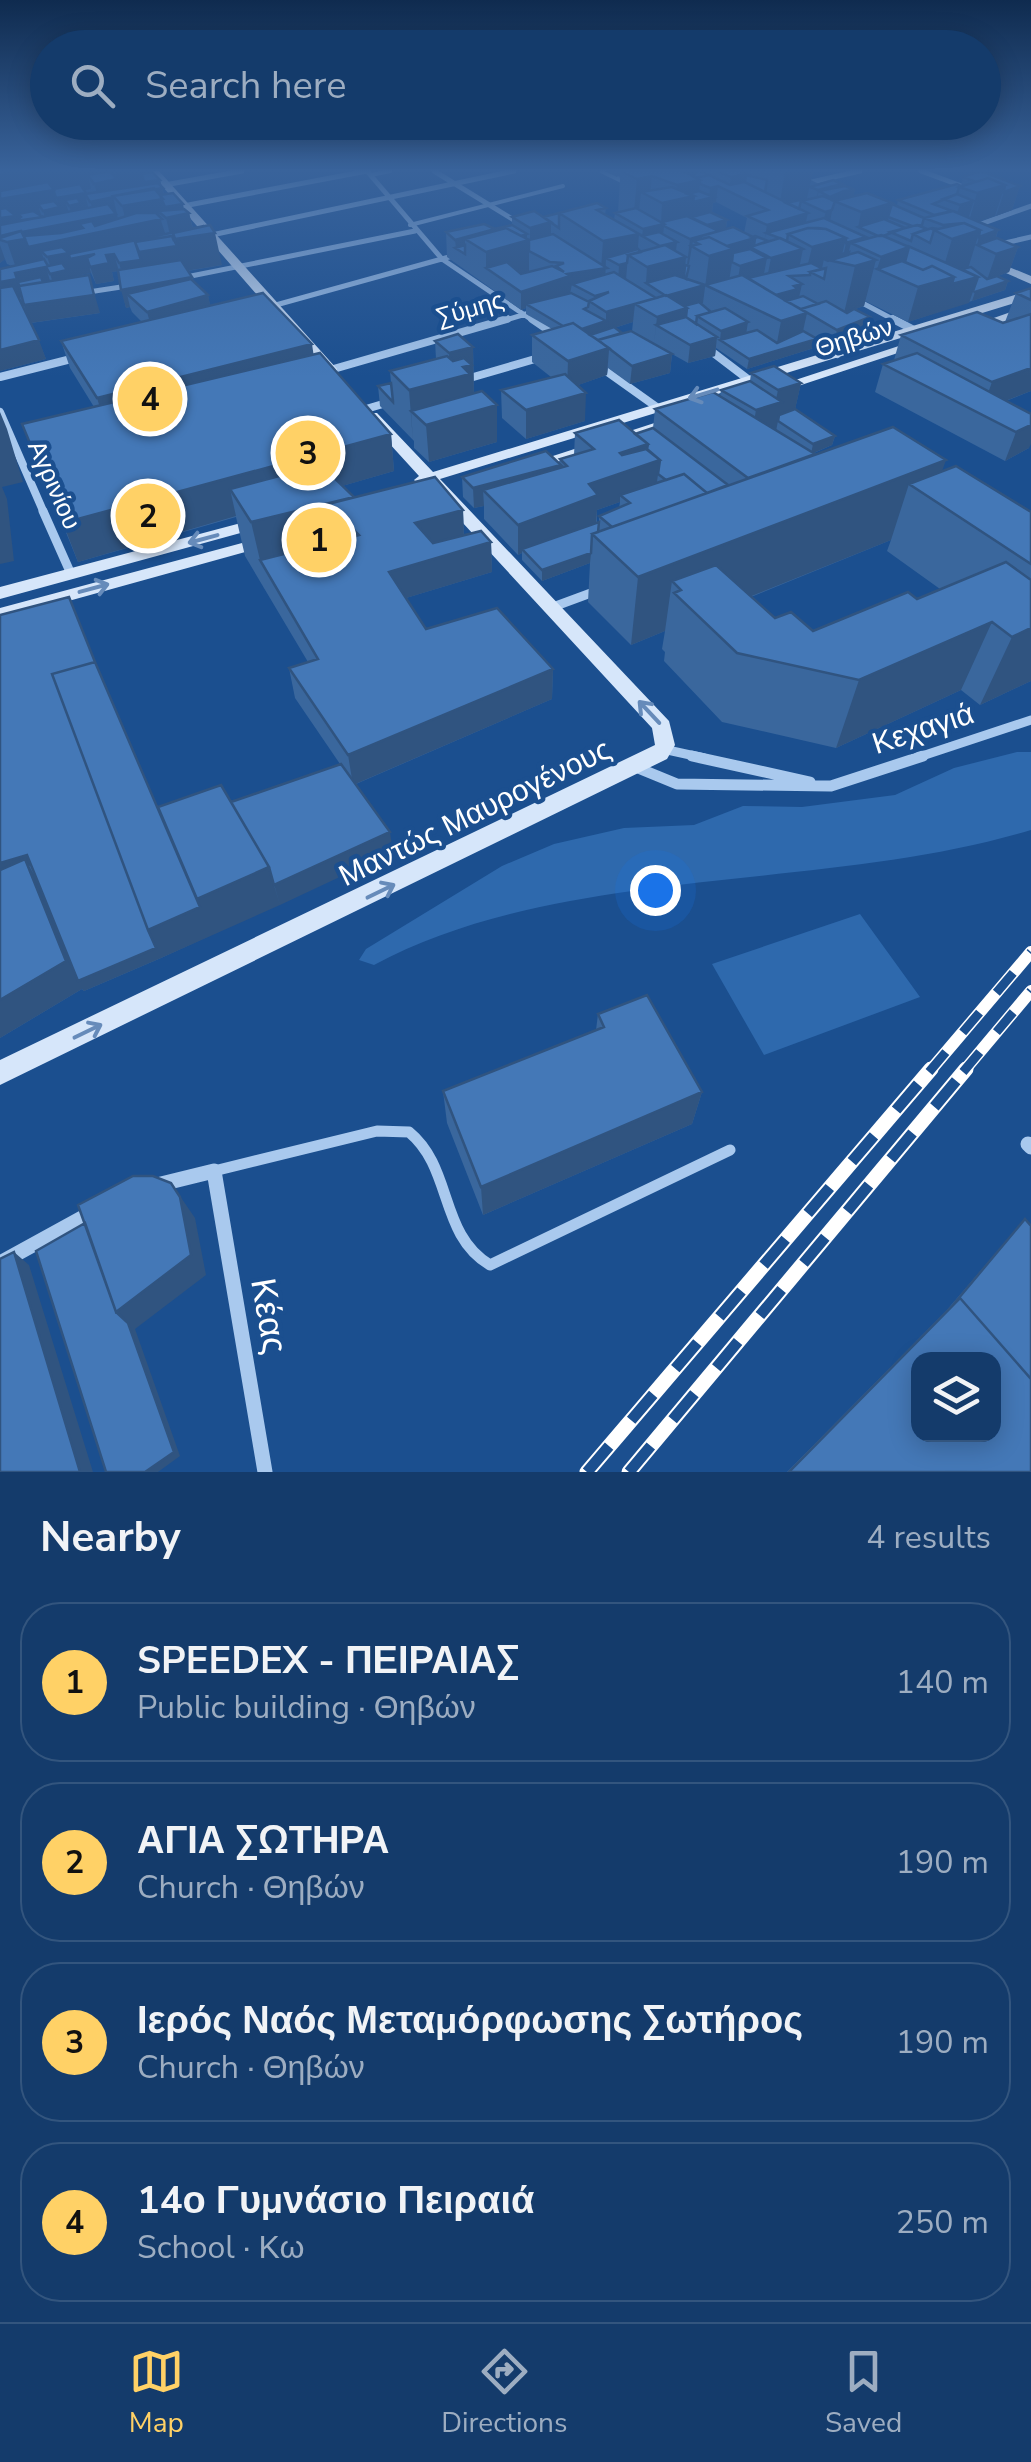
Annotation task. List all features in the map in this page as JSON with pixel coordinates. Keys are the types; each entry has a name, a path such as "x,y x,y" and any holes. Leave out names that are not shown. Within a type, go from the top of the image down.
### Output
{"main road":[{"path":"216,240 330,370 662,726 663,749"},
{"path":"966,252 1031,280"},
{"name":"Θηβών","path":"394,487 442,488 658,408 914,330 976,306 1031,294"},
{"name":"Θηβών","path":"502,474 1031,309"},
{"path":"0,593 281,518"},
{"path":"0,614 284,536"},
{"name":"Μαντώς Μαυρογένους","path":"0,1073 638,768 663,749"}],"street":[{"path":"167,280 241,269 363,240"},
{"path":"424,240 442,258 562,339"},
{"path":"982,248 1019,240"},
{"path":"256,311 465,253"},
{"path":"74,294 148,283"},
{"path":"847,295 914,330"},
{"name":"Σύμης","path":"330,370 545,308"},
{"path":"804,335 837,354"},
{"path":"696,339 748,380"},
{"path":"460,381 556,353"},
{"path":"0,377 92,354"},
{"path":"588,358 658,408"},
{"path":"357,399 404,398"},
{"name":"Αγρινίου","path":"0,412 72,574"},
{"path":"553,608 607,587"},
{"name":"Κεχαγιά","path":"638,768 677,784 830,786 1031,720"},
{"path":"663,749 830,786"},
{"path":"148,1187 214,1171"},
{"name":"Κέας","path":"214,1171 265,1472"},
{"path":"0,1263 98,1209"}],"lane":[{"path":"878,357 892,366"},
{"path":"214,1171 378,1131 409,1132 428,1151 466,1251 490,1265 730,1150"}],"shaded area":[{"path":"1031,752 1031,830 951,850 611,894 528,910 449,932 374,965 359,960 366,949 502,866 554,844 624,828 694,825 743,806 802,807 895,795 954,768"},
{"path":"860,914 920,997 764,1055 712,964"}],"building":[{"path":"25,240 63,240 28,247"},
{"path":"138,240 149,240 135,242 141,260 119,263 114,254 106,255 109,263 90,267 87,258 95,254 70,259 69,254"},
{"path":"174,240 177,246 139,252 135,242"},
{"path":"466,240 529,240 486,252"},
{"path":"529,240 562,240 607,268 567,274 570,276 521,292 486,268 507,262 521,274 552,266 564,272 556,266 564,263 550,262 529,251"},
{"path":"649,240 677,242 660,246"},
{"path":"714,240 749,240 727,246"},
{"path":"714,240 733,249 709,256 691,246 699,244 693,241"},
{"path":"784,240 803,249 771,258 750,247"},
{"path":"799,240 840,240 812,247"},
{"path":"892,240 909,247 881,257 851,243"},
{"path":"1001,240 1018,247 996,254 977,245"},
{"path":"665,245 686,257 647,267 628,255"},
{"path":"907,246 978,277 952,284 954,277 932,266 923,270 905,262"},
{"path":"62,247 69,253 47,257 41,251"},
{"path":"638,249 641,252 628,255 627,263 619,265 606,258"},
{"path":"750,249 767,258 740,266 732,262 733,253"},
{"path":"849,252 828,261 824,259"},
{"path":"858,252 876,260 855,266 828,260"},
{"path":"44,259 48,266 62,263 67,270 50,274 46,267 15,273 17,279 0,282 0,269"},
{"path":"181,260 192,277 121,290 118,270"},
{"path":"902,261 923,270 932,266 954,277 918,287 877,269"},
{"path":"811,263 823,269 810,275 789,276 802,284 794,286 798,289 776,295 748,278"},
{"path":"971,267 987,279 997,276 1008,281 975,292 978,277 961,269"},
{"path":"826,268 824,279 810,272"},
{"path":"614,272 656,298 606,312 589,301 609,292 595,296 572,284"},
{"path":"89,275 94,295 24,305 19,286"},
{"path":"675,275 705,285 666,296 646,283"},
{"path":"742,275 807,313 781,321 705,285"},
{"path":"41,277 43,282 19,286 18,282"},
{"path":"191,279 208,295 147,312 127,294"},
{"path":"13,286 39,340 0,350 0,288"},
{"path":"1031,288 1031,300 1016,293"},
{"path":"263,293 312,344 97,398 61,341"},
{"path":"571,293 589,302 584,309 606,321 582,329 573,323 563,326 526,304"},
{"path":"666,295 687,308 657,317 635,304"},
{"path":"803,296 818,304 801,309 786,301"},
{"path":"826,301 847,313 854,309 870,317 837,330 801,309"},
{"path":"699,302 711,312 697,316 696,324 686,317 684,306"},
{"path":"725,308 748,322 721,331 697,316"},
{"path":"977,312 1003,323 1031,314 1031,368 992,382 901,335"},
{"path":"686,317 717,337 690,345 656,325"},
{"path":"573,323 609,348 568,361 532,335"},
{"path":"614,327 622,333 598,340 590,335"},
{"path":"757,330 777,343 803,331 817,339 749,359 720,340"},
{"path":"631,331 672,354 632,366 598,340"},
{"path":"458,334 473,347 449,353 435,341"},
{"path":"320,353 391,434 63,523 22,424"},
{"path":"917,353 1031,414 1031,425 1016,432 883,364"},
{"path":"447,356 453,361 464,358 472,365 463,367 470,374 409,390 390,371"},
{"path":"774,366 801,383 778,390 751,373"},
{"path":"565,374 586,393 526,410 501,390"},
{"path":"750,381 782,402 756,410 721,390"},
{"path":"391,383 393,401 393,402 378,386"},
{"path":"482,391 497,405 426,425 411,411"},
{"path":"713,392 815,454 748,478 655,409"},
{"path":"795,409 835,436 813,444 778,421 779,415"},
{"path":"619,420 648,444 622,455 646,449 660,460 589,484 598,495 518,525 483,490 567,466 560,459 594,449 575,433"},
{"path":"893,427 946,460 638,577 592,534"},
{"path":"653,428 728,485 707,493 684,474 666,480 658,474 660,460 635,434"},
{"path":"546,451 561,465 473,488 462,477"},
{"path":"321,465 354,497 251,522 230,489"},
{"path":"956,466 1031,512 1031,564 909,484"},
{"path":"684,474 707,493 612,527 599,516 630,503 620,495"},
{"path":"435,477 463,510 415,523 433,543 481,531 491,542 389,572 426,629 497,608 553,669 348,755 289,668 318,659 260,560 359,535 328,504"},
{"path":"599,522 598,532 592,534 591,553 542,570 522,549"},
{"path":"1006,562 1031,580 1031,628 1012,637 992,622 859,680 737,653 674,593 681,590 672,581 716,565 775,618 791,612 813,631 908,592 917,599"},
{"path":"69,597 95,662 52,674 156,948 78,981 27,855 0,863 0,615"},
{"path":"95,662 200,907 148,930 52,674"},
{"path":"341,764 390,832 274,885 269,867 231,802"},
{"path":"221,785 269,867 197,899 158,807"},
{"path":"25,859 66,961 0,1000 0,870"},
{"path":"647,995 702,1092 481,1187 443,1091 604,1027 598,1014"},
{"path":"133,1176 153,1176 171,1183 180,1197 191,1255 116,1312 78,1205"},
{"path":"1025,1219 1031,1226 1031,1379 960,1298 953,1305"},
{"path":"85,1223 116,1312 128,1323 174,1452 145,1472 106,1472 36,1251"},
{"path":"14,1252 80,1472 0,1472 0,1259"},
{"path":"960,1298 1031,1379 1031,1472 789,1472"}],"railway":[{"path":"929,1072 1031,952"},
{"path":"963,1072 1031,991"},
{"path":"587,1472 931,1069"},
{"path":"629,1472 966,1069"}],"place":[{"name":"14ο Γυμνάσιο Πειραιά","path":"150,399"},
{"name":"Ιερός Ναός Μεταμόρφωσης Σωτήρος","path":"308,453"},
{"name":"ΑΓΙΑ ΣΩΤΗΡΑ","path":"148,516"},
{"name":"SPEEDEX - ΠΕΙΡΑΙΑΣ","path":"319,540"}]}
